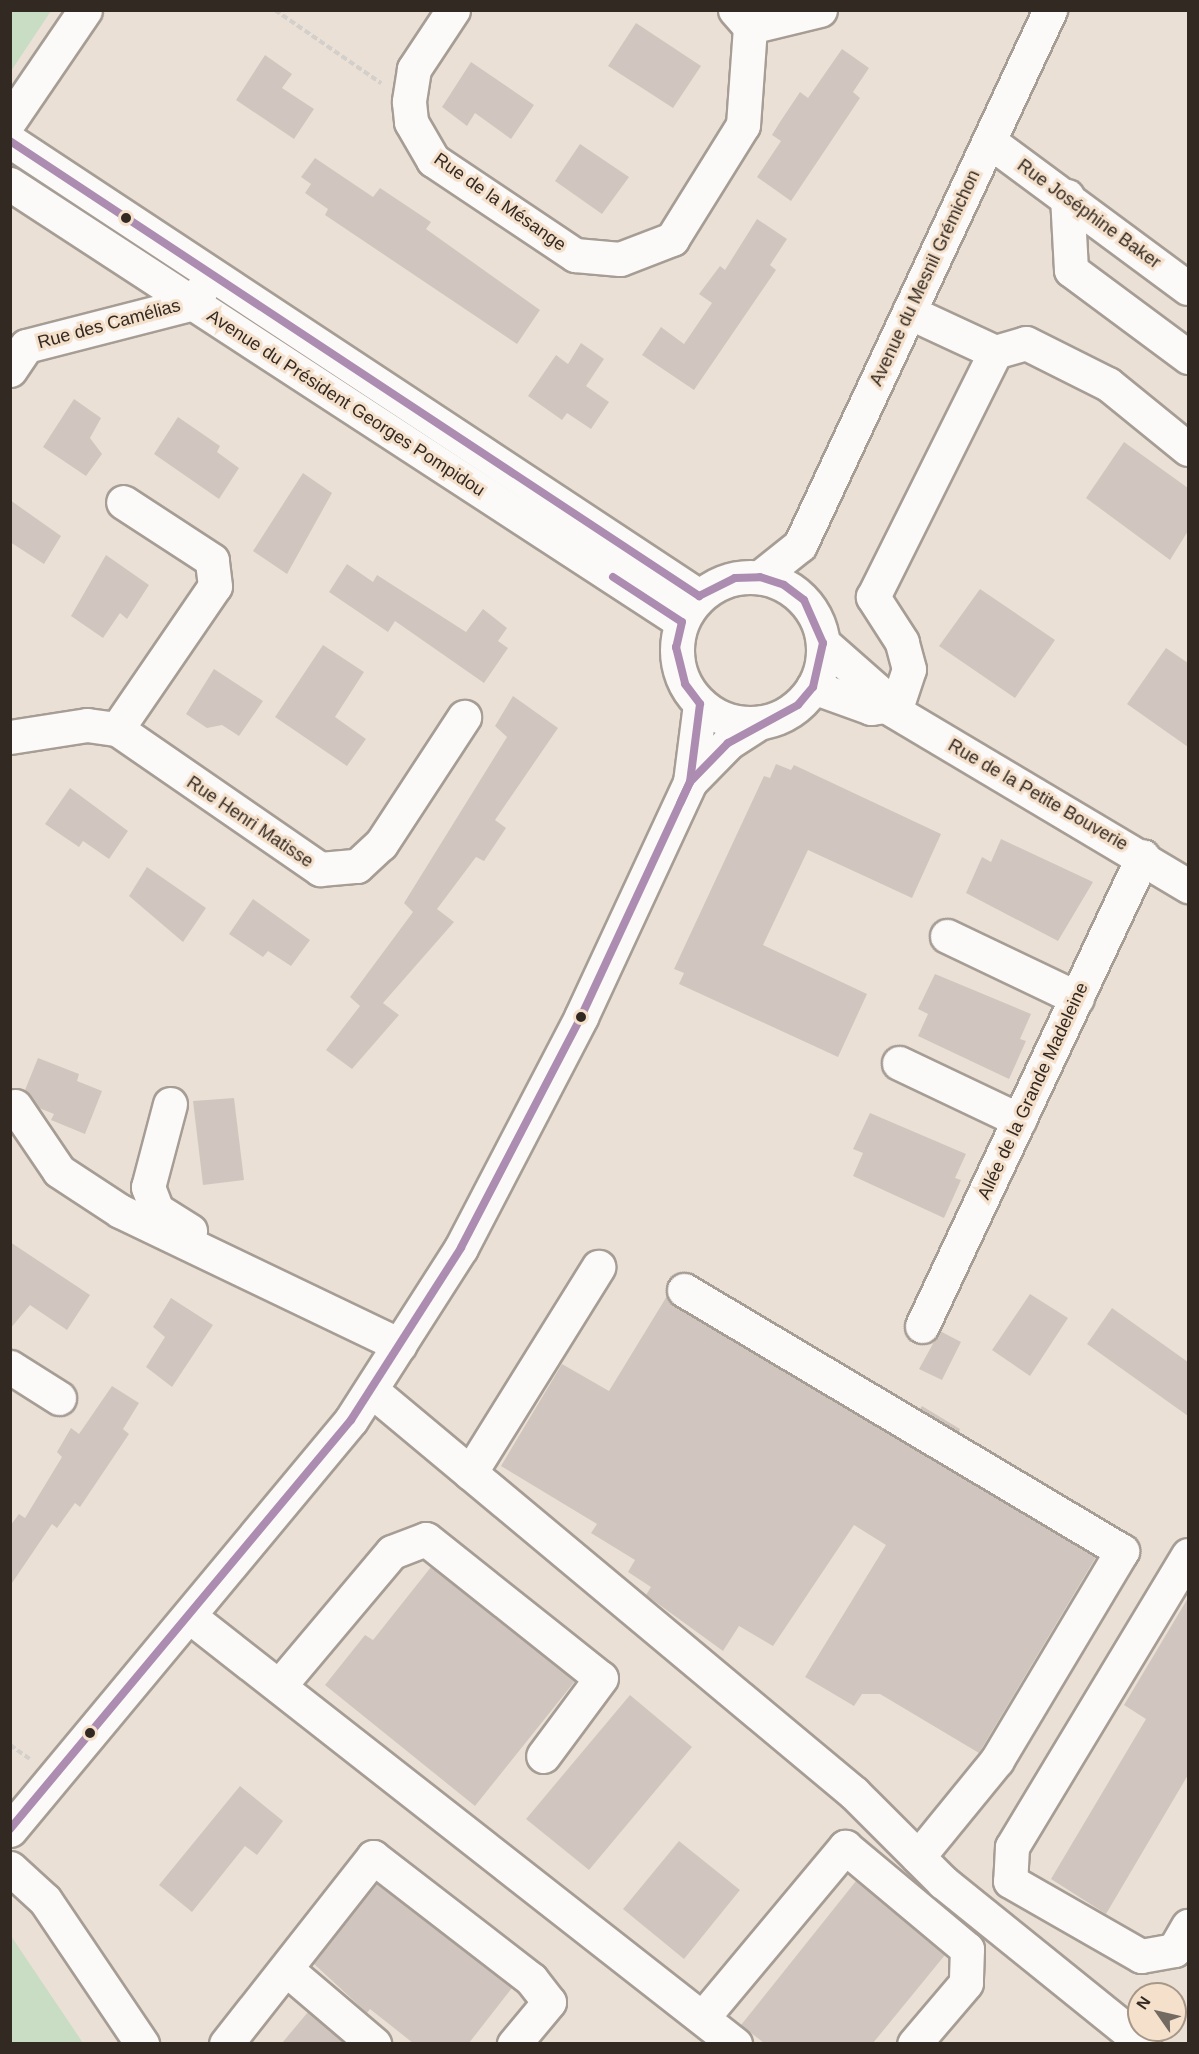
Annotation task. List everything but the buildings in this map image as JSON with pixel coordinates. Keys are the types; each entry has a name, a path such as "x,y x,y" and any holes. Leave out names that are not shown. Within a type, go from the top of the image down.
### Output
{"street":[{"path":"10,120 85,10"},
{"name":"Rue de la Mésange","path":"453,10 414,69 409,102 411,122 433,160 575,255 620,259 672,239 743,125 742,19 820,10"},
{"name":"Avenue du Mesnil Grémichon","path":"760,577 800,545 989,141 1040,14"},
{"name":"Avenue du Président Georges Pompidou","path":"10,141 212,274 690,609"},
{"name":"Rue Joséphine Baker","path":"989,141 1067,196 1188,288"},
{"name":"Avenue du Président Georges Pompidou","path":"10,184 193,303 690,609"},
{"path":"1067,196 1071,270 1188,357"},
{"path":"193,303 212,274"},
{"name":"Rue des Camélias","path":"16,351 193,303"},
{"path":"909,312 995,352 1026,343 1108,384 1188,449"},
{"path":"890,708 909,669 902,642 873,597 995,352"},
{"path":"117,729 215,586 212,560 123,501"},
{"name":"Avenue du Mesnil Grémichon","path":"800,545 804,600"},
{"path":"690,782 728,743 759,723 798,705 813,687 823,643 804,600 784,585 760,577 735,578 690,609 678,656 685,684 700,704 733,722 759,723"},
{"name":"Rue de la Petite Bouverie","path":"823,643 880,693 890,708 1143,856 1188,886"},
{"name":"Rue de la Petite Bouverie","path":"813,687 871,708 890,708"},
{"path":"10,1830 189,1616 371,1390 461,1248 537,1105 690,782 700,704"},
{"name":"Rue Henri Matisse","path":"10,737 87,725 117,729 320,869 357,866 381,844 464,717"},
{"name":"Allée de la Grande Madeleine","path":"922,1326 1143,856"},
{"path":"947,936 1077,998"},
{"path":"899,1063 1020,1120"},
{"path":"170,1104 148,1187 157,1210 183,1229 406,1335"},
{"path":"15,1106 59,1171 120,1211 406,1335"},
{"path":"470,1473 598,1267"},
{"path":"684,1290 1122,1551 997,1760 918,1857"},
{"path":"10,1367 59,1398"},
{"path":"371,1390 854,1793 918,1857 1144,2043"},
{"path":"279,1686 392,1552 426,1539 601,1678 543,1756"},
{"path":"1188,1555 1012,1846 1010,1881 1141,1956 1174,1950 1188,1926"},
{"path":"189,1616 735,2043"},
{"path":"704,2017 845,1847 967,1948 966,1983 914,2043"},
{"path":"226,2043 373,1857 531,1979 549,2002 514,2043"},
{"path":"10,1868 45,1900 142,2043"},
{"path":"286,1968 374,2043"}],"path":[{"path":"275,10 409,102"},
{"path":"10,1745 33,1761"}],"green space":[{"path":"10,11 51,11 11,71"},
{"path":"11,1936 83,2043 11,2043"}],"transit line":[{"path":"10,141 699,596 735,578 760,577 784,585 804,600 823,643 813,687 798,705 728,743 690,782 581,1017 461,1248 351,1420 10,1829"},
{"path":"613,577 682,622 676,647 685,684 700,704 690,782 680,803"}]}
